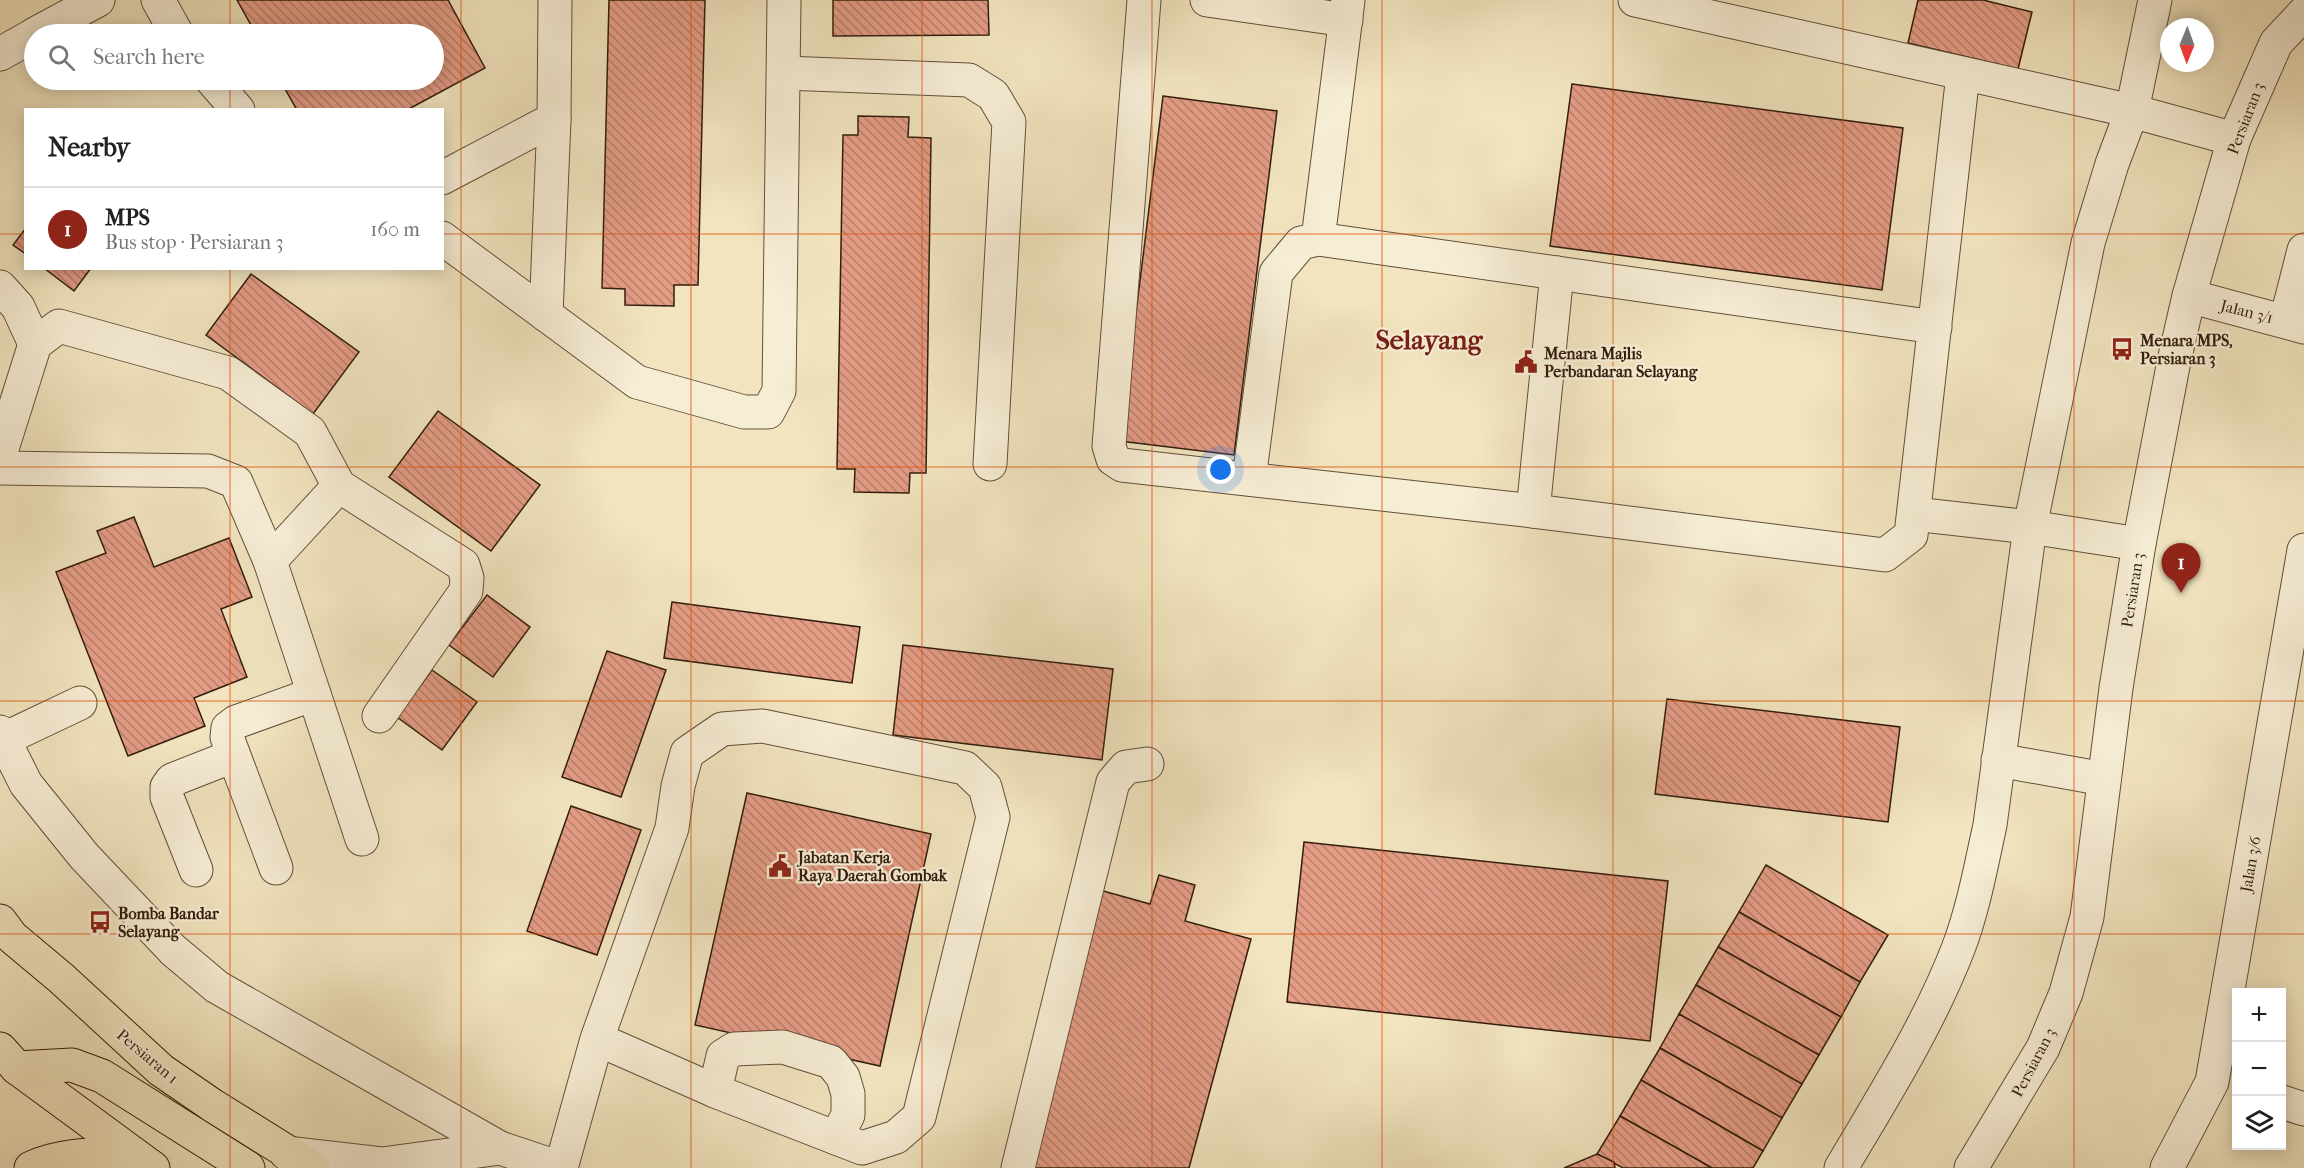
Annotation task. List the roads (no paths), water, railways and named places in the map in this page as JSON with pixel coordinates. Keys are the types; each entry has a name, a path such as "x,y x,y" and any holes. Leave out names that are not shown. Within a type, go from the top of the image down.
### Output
{"main road":[{"name":"Persiaran 1","path":"0,921 12,937 61,978 161,1070 212,1106 300,1161"},
{"path":"6,1063 142,1161"},
{"path":"6,1063 72,1065 102,1076 248,1168"},
{"path":"31,1168 49,1159 89,1155 142,1161"}],"street":[{"path":"55,24 98,0"},
{"path":"158,0 171,24"},
{"path":"546,315 554,120 555,0"},
{"path":"444,239 637,382 744,412 768,412 779,391 784,0"},
{"path":"1144,0 1109,446 1113,459 1122,465 1533,511 1886,555 1911,535 1963,74"},
{"path":"1207,0 1347,10 1318,239"},
{"path":"1635,0 2132,111 2234,139"},
{"path":"1841,1168 1920,1033 1959,948 1980,872 1990,825 2030,527 2088,243 2112,164 2132,111 2155,0"},
{"name":"Persiaran 3","path":"1971,1168 2043,1048 2066,993 2087,917 2104,779 2139,544 2188,296 2234,139 2276,43 2304,13"},
{"path":"0,54 24,41"},
{"path":"784,73 969,80 993,95 1009,122 990,464"},
{"path":"221,90 236,108"},
{"path":"444,177 554,120"},
{"path":"1249,479 1276,273 1301,243 1318,239 1935,327"},
{"path":"2295,324 2304,250"},
{"path":"1533,511 1557,273"},
{"path":"0,287 18,308 35,344"},
{"name":"Jalan 3/1","path":"2188,296 2295,324"},
{"path":"0,455 35,344 58,326 228,373 310,432 339,486 464,565 466,591 379,716"},
{"path":"0,468 208,471 236,482 270,561 362,839"},
{"path":"270,561 339,486"},
{"path":"1914,514 2030,527 2139,544"},
{"name":"Jalan 3/6","path":"2167,1168 2224,1085 2292,698 2304,550"},
{"path":"276,868 233,756 227,737 228,728 236,722 314,694"},
{"path":"80,703 2,736 26,784 84,856 173,950 217,987 500,1148 561,1168 597,1039 672,828 678,786 687,753 722,729 762,726 965,768 985,787 993,817 919,1117 896,1137 862,1148 715,1091 597,1039"},
{"path":"196,870 167,797 167,787 172,780 233,756"},
{"path":"1998,759 2104,779"},
{"path":"1018,1168 1113,783 1126,767 1147,764"},
{"path":"715,1091 723,1056 734,1049 783,1047 831,1062 843,1077 848,1094 848,1115 836,1138"},
{"path":"2286,1103 2304,1109"},
{"path":"300,1161 382,1164 500,1148"}],"place":[{"name":"Menara MPS, Persiaran 3","path":"2122,349"},
{"name":"Menara Majlis Perbandaran Selayang","path":"1526,362"},
{"name":"MPS","path":"2181,593"},
{"name":"Jabatan Kerja Raya Daerah Gombak","path":"780,866"},
{"name":"Bomba Bandar Selayang","path":"100,922"}],"district":[{"name":"Selayang","path":"1429,339"}]}
